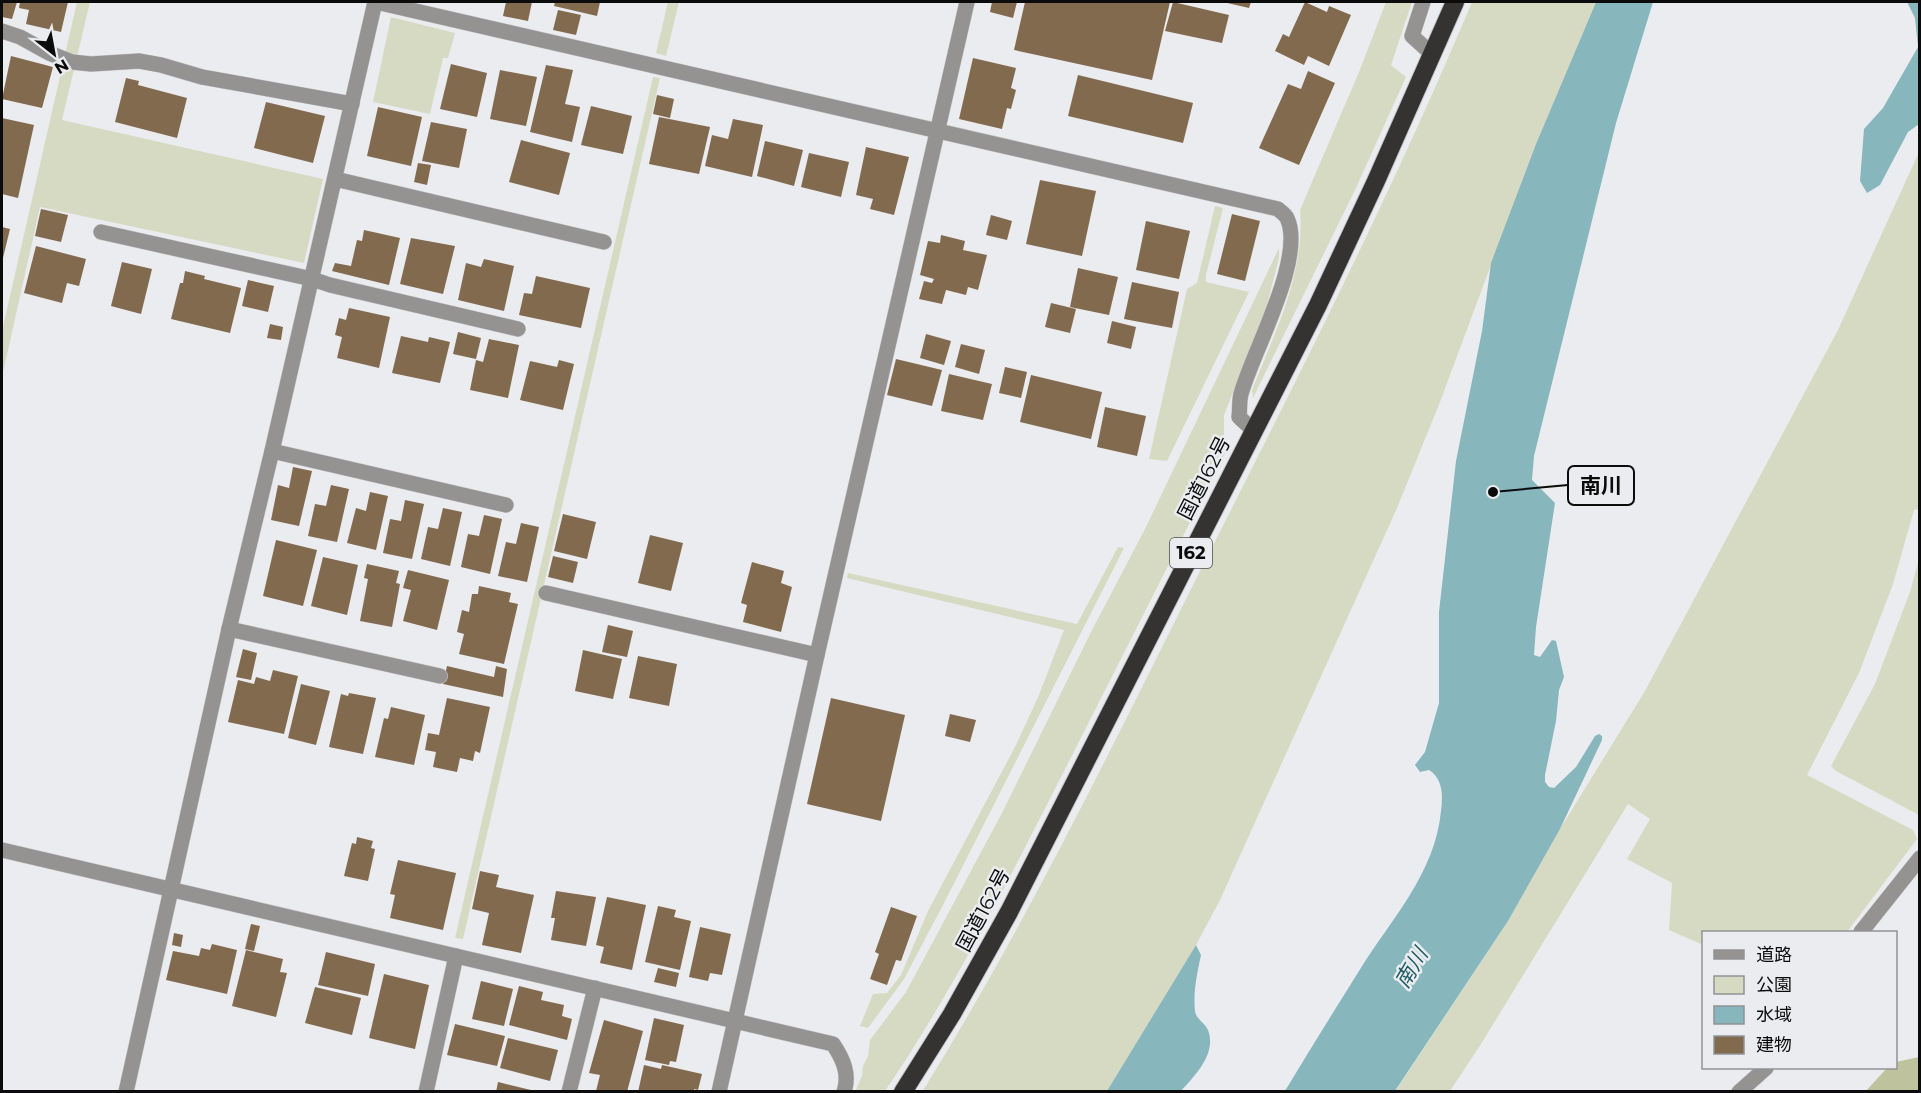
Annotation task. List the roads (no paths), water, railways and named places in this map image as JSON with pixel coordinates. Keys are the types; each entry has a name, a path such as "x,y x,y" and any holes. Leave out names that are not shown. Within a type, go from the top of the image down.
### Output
{"highway":[{"name":"国道162号","path":"903,1092 952,1014 1009,912 1318,305 1455,2"}],"street":[{"path":"126,1092 229,629 376,2 1278,209 1287,216 1291,231 1289,258 1276,305 1241,395 1239,417 1254,431"},
{"path":"719,1092 967,2"},
{"path":"1423,2 1412,36 1433,55"},
{"path":"2,31 20,37 72,62 91,64 140,61 202,77 352,104"},
{"path":"335,179 604,242"},
{"path":"102,231 518,329"},
{"path":"272,451 506,505"},
{"path":"546,593 817,656"},
{"path":"229,629 440,676"},
{"path":"2,850 833,1044 844,1060 846,1084 844,1092"},
{"path":"1863,931 1920,858"},
{"path":"426,1092 456,956"},
{"path":"569,1092 595,988"},
{"path":"1739,1092 1765,1069"}],"water":[{"path":"1596,2 1653,2 1616,123 1534,456 1532,480 1555,503 1536,627 1534,655 1540,657 1552,640 1556,641 1564,677 1559,690 1556,721 1545,775 1545,782 1549,787 1554,788 1576,767 1595,736 1599,734 1602,740 1560,829 1508,921 1395,1091 1285,1091 1359,971 1410,895 1421,876 1437,834 1441,811 1441,788 1434,774 1429,770 1420,772 1415,765 1425,752 1439,703 1439,612 1456,461 1482,331 1491,263 1536,144"},
{"path":"1907,2 1919,2 1919,124 1908,132 1880,185 1867,193 1860,181 1864,129 1883,108 1918,47 1915,18"},
{"path":"1196,945 1201,955 1195,990 1195,1011 1208,1030 1210,1039 1210,1047 1203,1063 1181,1091 1107,1091"}],"place":[{"name":"南川","path":"1493,492"}]}
